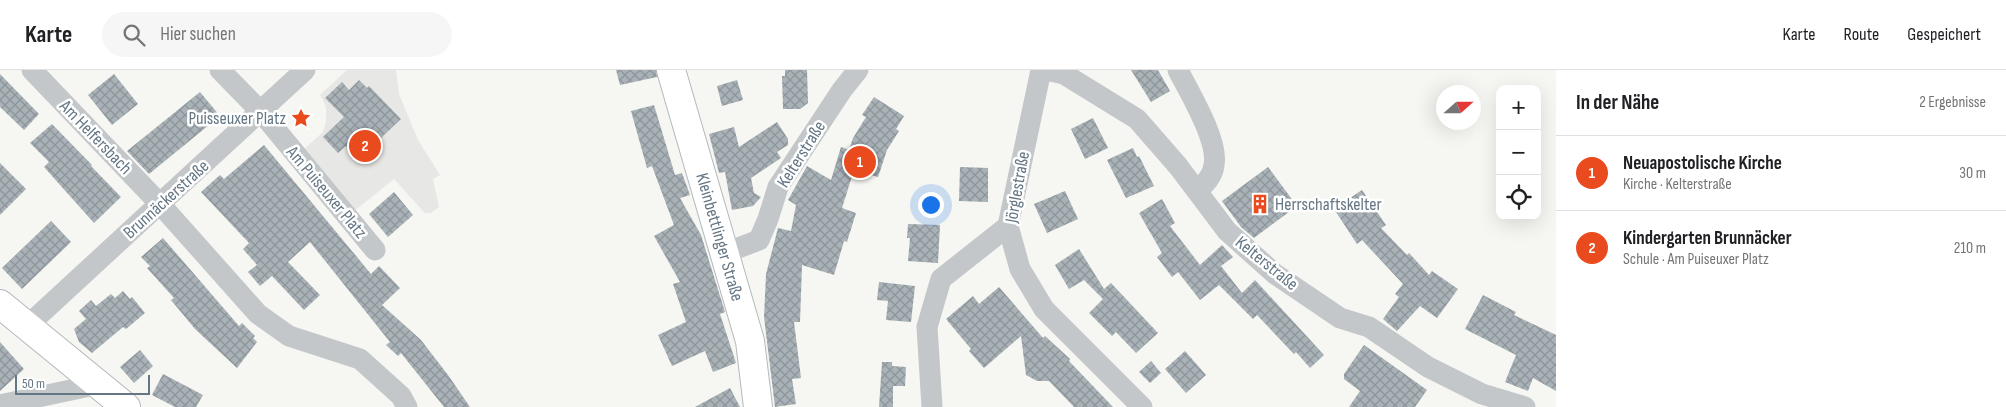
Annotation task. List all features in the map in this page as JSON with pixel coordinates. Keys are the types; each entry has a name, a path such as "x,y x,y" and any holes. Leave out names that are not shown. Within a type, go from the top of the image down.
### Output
{"street":[{"name":"Am Helfersbach","path":"32,70 160,204 258,314 289,336 360,359 401,396 407,407"},
{"name":"Am Puiseuxer Platz","path":"220,70 260,112 375,250"},
{"name":"Brunnäckerstraße","path":"26,327 305,70"},
{"name":"Kleinbettlinger Straße","path":"672,70 750,341 758,407"},
{"name":"Kelterstraße","path":"725,253 759,240 778,187 842,90 858,70"},
{"name":"Jörglestraße","path":"1041,70 1008,226 1020,269 1044,308 1142,407"},
{"name":"Kelterstraße","path":"1046,70 1064,74 1137,119 1159,142 1227,231 1275,274 1340,318 1369,327 1428,367 1482,394 1525,407"},
{"path":"1178,70 1208,130 1213,148 1215,165 1209,179 1197,191"},
{"path":"932,407 928,327 941,279 1008,226"},
{"path":"0,304 126,407"},
{"path":"0,405 85,387 92,381"}],"shaded area":[{"path":"347,70 396,70 399,94 418,140 440,175 433,179 439,207 431,213 425,213 394,179 353,212 302,151 323,132 326,121 326,108 320,95"}],"building":[{"path":"616,70 656,70 657,77 620,85"},
{"path":"785,70 807,70 808,103 800,109 783,109 782,76 785,76"},
{"path":"1131,70 1158,70 1170,91 1151,102"},
{"path":"0,74 39,114 24,130 0,107"},
{"path":"114,74 138,104 112,125 88,95"},
{"path":"359,80 367,88 369,86 401,119 365,153 362,150 355,156 346,146 338,153 323,137 344,117 325,98 342,82 349,90"},
{"path":"737,80 743,100 722,106 717,86"},
{"path":"200,92 220,116 149,174 127,151"},
{"path":"874,97 904,116 896,129 899,131 887,150 878,177 854,170 842,208 856,213 847,242 844,241 834,275 802,265 800,322 794,322 801,378 792,379 796,404 775,407 764,317 766,274 778,228 791,231 796,205 788,200 807,166 831,180 841,147 849,150 853,138 866,117 862,115"},
{"path":"654,105 675,175 682,173 690,195 680,198 701,235 725,312 720,314 736,363 713,372 705,351 672,366 658,335 686,322 673,284 680,282 654,236 674,225 652,166 647,168 631,111"},
{"path":"1093,118 1108,148 1085,159 1071,129"},
{"path":"777,122 788,139 788,145 777,152 781,158 751,178 754,193 761,197 753,206 732,210 725,172 719,173 709,134 734,127 739,147"},
{"path":"52,124 121,197 94,223 44,167 49,162 30,143"},
{"path":"264,145 371,274 379,266 400,288 382,305 421,340 470,407 444,407 401,353 398,356 386,345 390,342 310,242 288,262 320,295 304,310 272,276 260,286 248,272 257,265 243,249 249,243 201,192 220,175 224,179"},
{"path":"1133,148 1154,186 1126,198 1107,160"},
{"path":"0,163 26,189 0,215"},
{"path":"960,167 988,168 988,202 959,201"},
{"name":"Herrschaftskelter","path":"1268,167 1297,206 1254,238 1241,227 1222,201"},
{"path":"1362,190 1386,225 1381,228 1407,255 1409,253 1429,275 1432,271 1458,289 1437,318 1420,306 1397,331 1383,319 1399,297 1395,294 1403,284 1362,240 1357,244 1334,209"},
{"path":"1065,191 1078,219 1047,233 1034,204"},
{"path":"394,192 413,215 388,237 369,214"},
{"path":"1162,199 1175,223 1170,226 1200,265 1222,245 1233,257 1221,266 1242,293 1255,280 1324,355 1310,368 1257,315 1253,319 1219,285 1200,300 1178,272 1172,277 1157,257 1162,253 1139,213"},
{"path":"51,221 71,242 22,289 2,268"},
{"path":"908,224 940,225 938,263 908,261 910,238 907,238"},
{"path":"163,238 239,326 242,323 255,336 253,338 257,342 237,368 195,329 171,300 174,298 147,268 150,266 141,257"},
{"path":"1079,249 1104,289 1111,283 1158,333 1136,353 1116,332 1112,336 1089,313 1103,299 1084,280 1069,289 1055,265"},
{"path":"879,282 915,286 911,322 886,320 888,301 877,300"},
{"path":"999,287 1043,338 1045,336 1070,359 1069,361 1113,407 1074,407 1049,381 1037,381 1026,375 1021,336 984,368 946,319 973,296 979,304"},
{"path":"123,291 130,299 132,297 145,313 126,329 123,327 92,353 79,342 74,329 86,319 79,311 91,300 96,306 111,294 115,298"},
{"path":"1483,295 1516,312 1514,315 1556,335 1556,391 1533,378 1528,391 1505,382 1516,355 1465,329"},
{"path":"0,342 24,369 0,391"},
{"path":"1364,345 1427,390 1415,407 1349,407 1360,391 1344,379 1344,374"},
{"path":"140,350 153,366 134,383 120,367"},
{"path":"1185,351 1206,375 1186,393 1165,369"},
{"path":"1151,361 1161,373 1150,383 1139,372"},
{"path":"882,362 892,362 892,366 906,367 905,386 893,386 893,407 879,407"},
{"path":"163,374 203,395 196,407 175,407 152,395"},
{"path":"730,388 740,407 695,407"}],"place":[{"name":"Puisseuxer Platz","path":"301,118"},
{"name":"Kindergarten Brunnäcker","path":"365,146"},
{"name":"Neuapostolische Kirche","path":"860,162"},
{"name":"Herrschaftskelter","path":"1260,204"}]}
